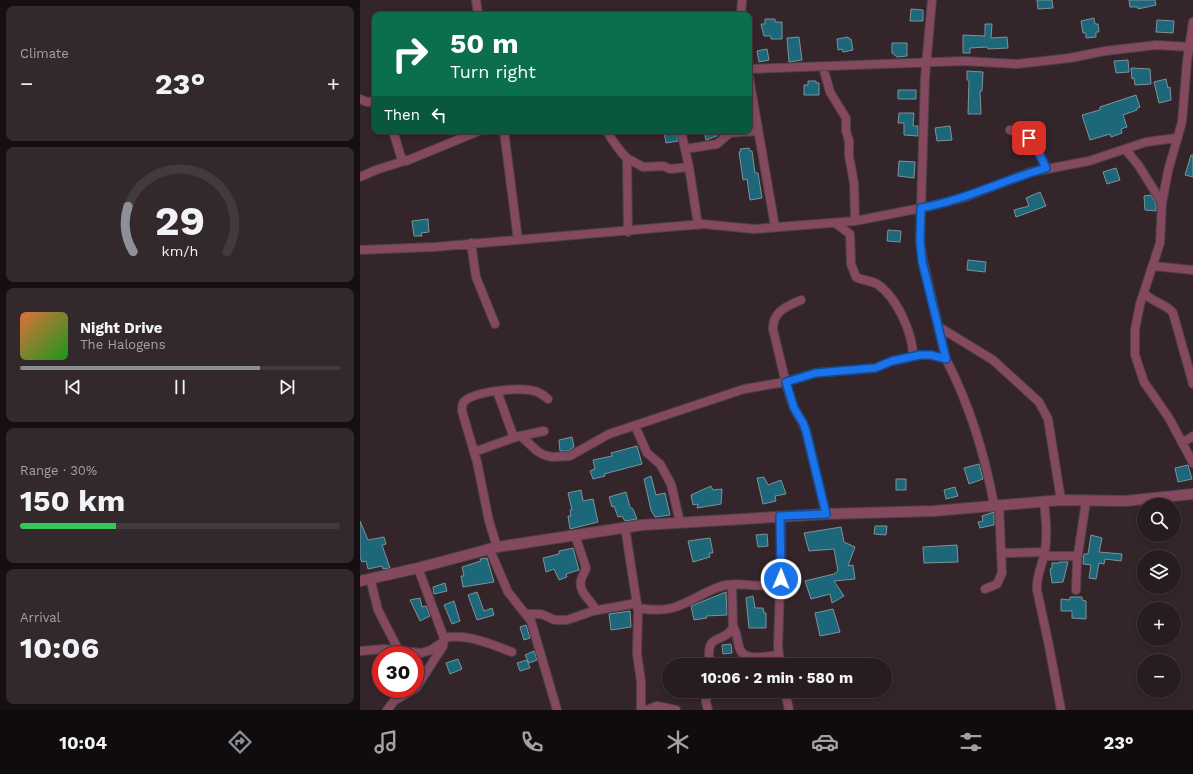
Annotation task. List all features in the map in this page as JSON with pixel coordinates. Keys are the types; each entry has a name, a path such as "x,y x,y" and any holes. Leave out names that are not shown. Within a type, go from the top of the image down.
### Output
{"street":[{"path":"476,0 478,12"},
{"path":"741,12 742,0"},
{"path":"932,0 926,64 920,241 922,261 940,327 946,359 959,385 982,451 996,504 1001,552 1001,578 997,584 985,589"},
{"path":"1193,22 1182,122 1169,165 1162,203 1160,242 1144,293 1135,330 1135,355 1138,368 1144,382 1169,418 1193,463"},
{"path":"752,69 926,64 964,61 1017,64 1070,58 1106,51 1156,45 1190,47"},
{"path":"823,67 830,92 846,118 849,156 854,183 855,221"},
{"path":"752,77 759,68"},
{"path":"1185,91 1193,81"},
{"path":"752,95 757,131 775,227"},
{"path":"360,99 367,102 372,101"},
{"path":"1010,130 1029,138 1038,151 1046,168"},
{"path":"752,131 757,131"},
{"path":"394,134 401,157 404,161"},
{"path":"360,177 404,161 416,159 472,134"},
{"path":"504,134 518,240"},
{"path":"608,134 620,148 622,154 643,166 663,166 670,169 689,167"},
{"path":"682,134 689,167 698,225"},
{"path":"685,150 717,144 729,134"},
{"path":"360,250 434,247 698,225 754,228 855,221 963,198 1010,179 1046,168 1089,161 1126,150 1146,142 1177,138"},
{"path":"1126,150 1139,166 1162,203"},
{"path":"627,158 628,232"},
{"path":"835,223 850,234 851,264 856,277 874,282 893,300 906,326 912,343 913,356"},
{"path":"472,243 476,277 495,324"},
{"path":"1153,266 1193,270"},
{"path":"1144,293 1154,302 1166,307 1173,313 1193,384"},
{"path":"801,300 787,306 776,316 773,323 786,382 794,408 806,431 826,514"},
{"path":"940,327 993,360 1032,395 1044,409 1048,419 1055,452 1061,500"},
{"path":"497,391 517,437 537,451 559,458 576,454 610,434 744,389 786,382 816,373 875,368 913,356 931,355 946,359"},
{"path":"548,399 538,392 526,389 497,391 472,396 462,405 462,411 474,452 493,548 502,581 508,592 527,614 534,630 557,710"},
{"path":"635,426 647,453 660,464 670,484 680,522"},
{"path":"474,452 517,437 544,431"},
{"path":"1182,443 1193,436"},
{"path":"360,581 418,568 493,548 625,527 780,516 934,511 996,504 1061,500 1124,501 1193,494"},
{"path":"1076,590 1078,556 1086,501"},
{"path":"1044,502 1047,532 1044,554 1036,581 1050,646 1061,710"},
{"path":"779,658 781,579 780,516"},
{"path":"625,527 638,606 637,654 641,681 641,710"},
{"path":"574,535 586,568 581,578 582,592 592,602 596,610"},
{"path":"1001,552 1009,554 1078,556"},
{"path":"387,710 394,701 414,691 420,685 430,664 442,649 444,640 418,568"},
{"path":"370,578 378,610 396,646"},
{"path":"527,614 541,614 561,621 596,610 638,606 668,609 702,594 732,585 764,586 781,579"},
{"path":"732,585 733,626 742,654 752,657 778,655"},
{"path":"709,658 708,652 711,644 717,638 728,634 733,626"},
{"path":"424,652 427,652 444,640 456,637 472,638 512,652"},
{"path":"360,651 372,650"},
{"path":"706,698 708,710"},
{"path":"786,698 789,710"},
{"path":"647,710 657,706 676,710"}],"building":[{"path":"1037,0 1052,0 1053,8 1038,9"},
{"path":"1129,0 1155,0 1156,5 1138,9 1138,7 1130,7"},
{"path":"911,9 923,10 923,21 910,21"},
{"path":"1094,18 1095,24 1098,24 1099,32 1096,32 1096,37 1086,38 1086,33 1083,33 1081,21"},
{"path":"765,19 775,19 775,22 782,22 782,39 771,39 771,36 764,36 761,24 765,24"},
{"path":"1157,20 1174,21 1173,33 1156,32"},
{"path":"985,24 992,24 991,38 1007,37 1008,48 970,48 970,53 963,53 963,35 985,36"},
{"path":"799,37 802,60 789,62 787,38"},
{"path":"848,37 851,39 853,50 843,52 842,49 838,50 837,39"},
{"path":"892,43 907,43 907,56 897,57 892,53"},
{"path":"767,49 769,60 759,62 757,51"},
{"path":"1128,60 1129,72 1116,73 1114,61"},
{"path":"1131,68 1150,69 1151,84 1135,85 1134,78 1132,79"},
{"path":"967,71 983,72 982,91 980,91 981,114 968,114 969,80 967,80"},
{"path":"1166,79 1168,88 1170,87 1171,100 1159,103 1154,82"},
{"path":"808,81 816,81 816,83 819,83 819,95 804,95 804,85 808,85"},
{"path":"898,90 916,90 916,99 898,99"},
{"path":"1136,95 1140,107 1137,108 1137,110 1123,115 1127,127 1121,129 1122,133 1111,137 1110,134 1090,140 1082,115 1100,110 1100,107"},
{"path":"899,113 914,113 913,126 918,126 918,136 904,135 904,123 898,123"},
{"path":"950,126 952,140 937,141 935,128"},
{"path":"664,134 677,134 678,141 666,143"},
{"path":"705,134 717,134 717,136 706,140"},
{"path":"749,148 750,151 752,151 755,173 758,173 762,198 750,200 747,179 743,180 739,152 741,151 740,149"},
{"path":"1191,155 1193,155 1193,177 1185,175"},
{"path":"899,161 915,162 914,178 898,176"},
{"path":"1116,168 1120,180 1107,184 1103,172"},
{"path":"1040,192 1046,206 1016,217 1014,210 1029,206 1026,198"},
{"path":"1151,195 1156,204 1156,211 1145,210 1144,196"},
{"path":"428,219 429,232 421,233 422,236 414,236 412,221"},
{"path":"888,230 901,231 900,242 887,241"},
{"path":"968,260 986,262 985,272 967,270"},
{"path":"572,437 574,447 568,451 560,451 559,440"},
{"path":"637,446 642,464 604,474 605,476 593,479 590,471 595,469 593,460 612,456 611,453"},
{"path":"979,464 983,479 969,484 964,468"},
{"path":"1188,465 1192,479 1178,482 1175,468"},
{"path":"651,476 656,495 665,493 670,515 655,517 651,510 644,479"},
{"path":"764,477 768,485 781,480 786,494 775,496 776,501 763,504 757,478"},
{"path":"896,479 906,479 906,490 896,490"},
{"path":"711,486 713,490 722,489 721,504 697,508 698,504 693,505 691,495"},
{"path":"955,487 958,496 946,499 944,490"},
{"path":"581,490 583,501 593,499 598,522 570,529 568,516 571,516 570,510 572,510 568,493"},
{"path":"626,492 630,507 633,509 637,519 625,521 622,516 618,517 614,506 612,507 609,497"},
{"path":"994,512 994,525 980,528 978,522 983,521 982,516"},
{"path":"360,521 368,540 384,537 386,544 382,545 390,568 383,569 382,566 368,569 366,561 362,562 360,558"},
{"path":"875,526 887,526 886,535 874,534"},
{"path":"841,527 844,542 855,547 848,566 853,565 855,579 834,581 844,596 832,603 830,594 811,599 805,581 834,574 838,571 834,549 809,551 804,533"},
{"path":"767,534 768,546 758,547 756,535"},
{"path":"1091,535 1102,538 1099,552 1122,554 1121,561 1105,559 1104,564 1099,563 1096,579 1089,578 1091,565 1083,564 1084,554 1088,554"},
{"path":"710,538 713,553 709,553 710,557 693,562 688,541"},
{"path":"957,545 958,562 924,563 923,547"},
{"path":"573,548 579,570 566,574 567,577 559,580 554,569 546,572 543,558 559,554 559,551"},
{"path":"487,558 494,582 463,587 461,576 464,576 462,567 481,561 480,559"},
{"path":"1068,562 1063,582 1052,583 1050,569 1052,568 1052,563"},
{"path":"445,583 447,591 434,594 433,587"},
{"path":"477,592 484,611 492,608 494,615 477,620 468,595"},
{"path":"726,592 727,615 706,616 707,618 694,620 691,606"},
{"path":"753,596 755,608 763,608 764,613 766,613 766,628 749,628 746,598"},
{"path":"1070,597 1082,597 1082,600 1086,601 1086,619 1072,618 1072,611 1061,611 1061,599 1070,600"},
{"path":"420,598 422,607 426,606 430,616 420,621 410,600"},
{"path":"454,601 460,621 452,624 444,605"},
{"path":"833,609 840,632 820,636 815,613"},
{"path":"630,611 631,627 611,630 609,614"},
{"path":"526,625 530,638 524,640 520,627"},
{"path":"731,644 732,653 723,654 722,645"},
{"path":"534,651 537,660 529,663 525,655"},
{"path":"458,659 462,669 450,674 446,663"},
{"path":"527,660 530,668 520,671 517,663"}],"route":[{"path":"781,579 782,534 780,516 826,514 806,431 798,413 794,408 786,382 816,373 875,368 892,361 920,355 940,356 946,359 940,327 922,261 920,241 921,208 963,198 1010,179 1046,168 1038,151 1029,138"}]}
